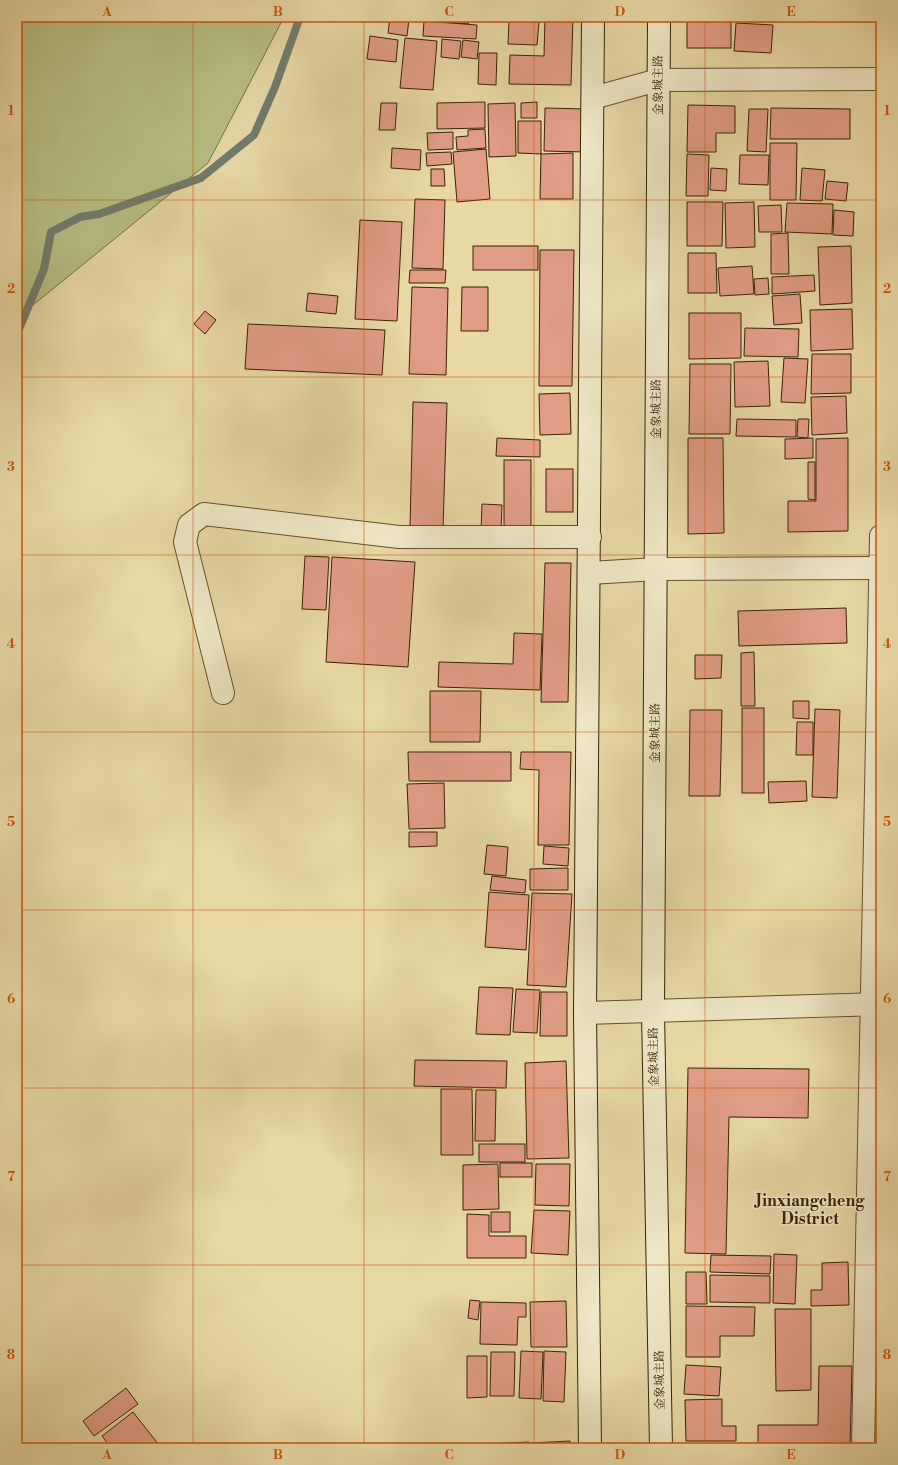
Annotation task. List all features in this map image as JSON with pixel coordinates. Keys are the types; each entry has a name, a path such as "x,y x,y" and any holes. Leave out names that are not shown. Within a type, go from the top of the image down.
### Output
{"main road":[{"path":"590,1448 586,1013 593,17"},
{"name":"金象城主路","path":"659,17 653,1012 661,1448"},
{"path":"592,98 658,80 881,79"},
{"path":"223,693 185,542 189,525 204,514 398,537 590,537"},
{"path":"863,1448 877,1004 881,536"},
{"path":"590,573 656,569 880,568"},
{"path":"586,1013 877,1004"}],"green space":[{"path":"17,17 284,17 208,163 17,318"}],"building":[{"path":"390,17 409,19 407,36 388,33"},
{"path":"435,17 469,17 468,24 435,21"},
{"path":"545,17 573,17 571,85 509,84 510,55 544,56"},
{"path":"738,17 771,17 770,21 738,19"},
{"path":"824,17 854,17 853,19"},
{"path":"509,20 539,22 537,45 508,44"},
{"path":"687,20 731,20 731,48 687,48"},
{"path":"424,21 477,25 476,39 423,36"},
{"path":"736,23 773,25 771,53 734,51"},
{"path":"370,36 398,40 396,62 367,59"},
{"path":"405,38 437,41 433,90 400,88"},
{"path":"442,39 461,41 459,59 441,57"},
{"path":"463,40 479,42 477,59 461,57"},
{"path":"479,53 497,53 496,85 478,84"},
{"path":"485,102 485,128 437,129 437,103"},
{"path":"537,102 537,118 521,118 521,103"},
{"path":"381,103 397,103 395,130 379,130"},
{"path":"515,103 516,156 489,157 488,104"},
{"path":"688,105 735,106 735,133 716,133 716,152 687,152"},
{"path":"545,108 586,109 585,152 544,151"},
{"path":"771,108 850,109 850,139 770,139"},
{"path":"749,109 768,109 766,152 747,151"},
{"path":"518,121 541,121 541,154 518,153"},
{"path":"485,129 486,148 457,150 456,137 468,136 468,130"},
{"path":"453,132 453,149 428,150 427,133"},
{"path":"770,143 797,143 796,200 770,200"},
{"path":"392,148 421,150 420,170 391,168"},
{"path":"486,149 490,199 457,202 453,152"},
{"path":"451,152 452,164 427,166 426,153"},
{"path":"573,153 573,199 540,199 541,154"},
{"path":"687,154 709,155 708,196 686,196"},
{"path":"740,155 769,155 768,185 739,184"},
{"path":"711,168 727,169 726,191 710,190"},
{"path":"802,168 825,170 822,201 800,200"},
{"path":"431,169 444,169 445,186 431,186"},
{"path":"827,181 848,183 846,201 825,199"},
{"path":"415,199 445,200 443,269 412,268"},
{"path":"687,202 723,202 722,246 687,246"},
{"path":"754,202 755,247 726,248 725,203"},
{"path":"787,203 833,204 832,234 785,232"},
{"path":"781,205 782,232 759,232 758,206"},
{"path":"834,210 854,212 853,236 833,235"},
{"path":"360,220 402,222 397,321 355,319"},
{"path":"788,233 789,274 771,274 771,234"},
{"path":"473,246 538,246 538,270 473,270"},
{"path":"851,246 852,303 820,305 818,247"},
{"path":"540,250 574,250 572,386 539,386"},
{"path":"688,253 716,253 717,293 688,293"},
{"path":"752,266 754,294 720,296 718,268"},
{"path":"410,270 446,270 445,283 409,283"},
{"path":"814,275 815,291 772,294 772,277"},
{"path":"768,278 769,294 755,295 754,279"},
{"path":"412,287 448,288 446,375 409,374"},
{"path":"462,287 488,287 488,331 461,331"},
{"path":"308,293 338,296 336,314 306,311"},
{"path":"800,294 802,323 774,325 772,296"},
{"path":"852,309 853,349 811,351 810,310"},
{"path":"205,311 216,320 205,334 194,324"},
{"path":"689,313 741,313 741,358 689,359"},
{"path":"248,324 385,330 382,375 245,369"},
{"path":"745,328 799,329 798,357 744,356"},
{"path":"812,354 851,354 851,393 811,394"},
{"path":"784,358 808,359 805,403 781,402"},
{"path":"768,361 770,406 735,407 734,362"},
{"path":"690,364 731,364 730,434 689,434"},
{"path":"570,393 571,434 540,435 539,394"},
{"path":"846,396 847,433 812,435 811,397"},
{"path":"413,402 447,403 443,528 410,528"},
{"path":"737,419 796,420 796,437 736,436"},
{"path":"798,419 809,419 808,438 797,437"},
{"path":"497,438 540,440 540,457 496,456"},
{"path":"688,438 723,438 724,533 688,534"},
{"path":"813,438 813,458 785,459 785,439"},
{"path":"848,438 848,531 788,532 788,501 816,501 816,439"},
{"path":"504,460 531,460 531,528 504,528"},
{"path":"808,462 815,462 815,500 808,499"},
{"path":"546,469 573,469 573,512 546,512"},
{"path":"482,504 502,505 501,532 481,531"},
{"path":"305,556 329,557 326,610 302,609"},
{"path":"332,557 415,562 408,667 326,662"},
{"path":"545,563 571,563 568,702 541,702"},
{"path":"846,608 847,643 739,646 738,611"},
{"path":"514,633 542,634 540,690 438,687 439,662 513,664"},
{"path":"754,652 755,706 741,706 741,653"},
{"path":"695,655 722,655 721,678 695,679"},
{"path":"430,691 481,691 480,742 430,742"},
{"path":"793,701 809,701 809,719 793,718"},
{"path":"742,708 764,708 764,793 742,793"},
{"path":"815,709 840,710 837,798 812,797"},
{"path":"690,710 722,710 720,796 689,796"},
{"path":"797,722 813,722 813,755 796,755"},
{"path":"408,752 511,752 511,781 409,781"},
{"path":"521,752 571,752 569,845 538,845 539,770 520,769"},
{"path":"806,781 807,801 769,803 768,782"},
{"path":"444,783 445,828 409,829 407,784"},
{"path":"409,832 437,832 437,846 409,847"},
{"path":"487,845 508,847 506,876 484,874"},
{"path":"544,846 569,848 568,866 543,864"},
{"path":"568,868 568,890 530,890 530,869"},
{"path":"492,876 526,880 525,893 490,890"},
{"path":"489,892 529,895 526,950 485,947"},
{"path":"532,893 572,894 566,987 527,985"},
{"path":"479,987 513,988 510,1035 476,1034"},
{"path":"516,989 540,990 537,1033 513,1032"},
{"path":"541,992 567,992 567,1036 540,1036"},
{"path":"415,1060 507,1061 506,1088 414,1086"},
{"path":"566,1061 569,1158 527,1159 525,1063"},
{"path":"688,1068 809,1069 808,1118 729,1117 726,1254 685,1253"},
{"path":"441,1089 472,1089 473,1155 441,1155"},
{"path":"476,1090 496,1090 495,1141 475,1141"},
{"path":"479,1144 525,1144 525,1162 479,1162"},
{"path":"500,1163 532,1163 532,1177 500,1177"},
{"path":"498,1164 499,1209 463,1210 463,1165"},
{"path":"536,1164 570,1164 569,1206 535,1205"},
{"path":"534,1210 570,1211 568,1255 531,1253"},
{"path":"491,1212 510,1212 510,1232 491,1232"},
{"path":"467,1214 489,1215 489,1236 526,1236 526,1258 467,1258"},
{"path":"774,1254 797,1255 795,1304 773,1303"},
{"path":"711,1255 771,1256 770,1274 710,1272"},
{"path":"848,1262 849,1305 811,1306 811,1290 822,1290 822,1263"},
{"path":"686,1272 706,1272 707,1304 686,1304"},
{"path":"710,1275 770,1276 770,1303 710,1302"},
{"path":"470,1300 480,1301 478,1320 468,1318"},
{"path":"566,1301 567,1347 531,1347 530,1302"},
{"path":"481,1302 526,1303 526,1317 518,1317 517,1345 480,1344"},
{"path":"686,1306 755,1307 754,1336 720,1336 720,1357 686,1357"},
{"path":"775,1309 811,1309 811,1390 776,1391"},
{"path":"521,1351 543,1352 541,1399 519,1398"},
{"path":"544,1351 566,1352 564,1402 543,1401"},
{"path":"491,1352 515,1352 514,1396 490,1396"},
{"path":"467,1356 487,1356 487,1397 467,1398"},
{"path":"686,1365 721,1367 719,1396 684,1394"},
{"path":"819,1366 852,1366 850,1447 758,1446 758,1425 818,1425"},
{"path":"126,1388 138,1404 94,1436 83,1421"},
{"path":"722,1399 722,1426 736,1426 736,1441 686,1441 685,1400"},
{"path":"133,1412 159,1445 155,1448 111,1448 102,1436"},
{"path":"570,1441 570,1448 531,1448 531,1443"},
{"path":"529,1442 530,1448 486,1448 485,1444"},
{"path":"472,1444 484,1444 484,1448 472,1448"}],"waterway":[{"path":"17,334 44,269 51,232 80,217 99,214 201,178 254,135 275,87 300,17"}],"district":[{"name":"Jinxiangcheng District","path":"810,1210"}]}
